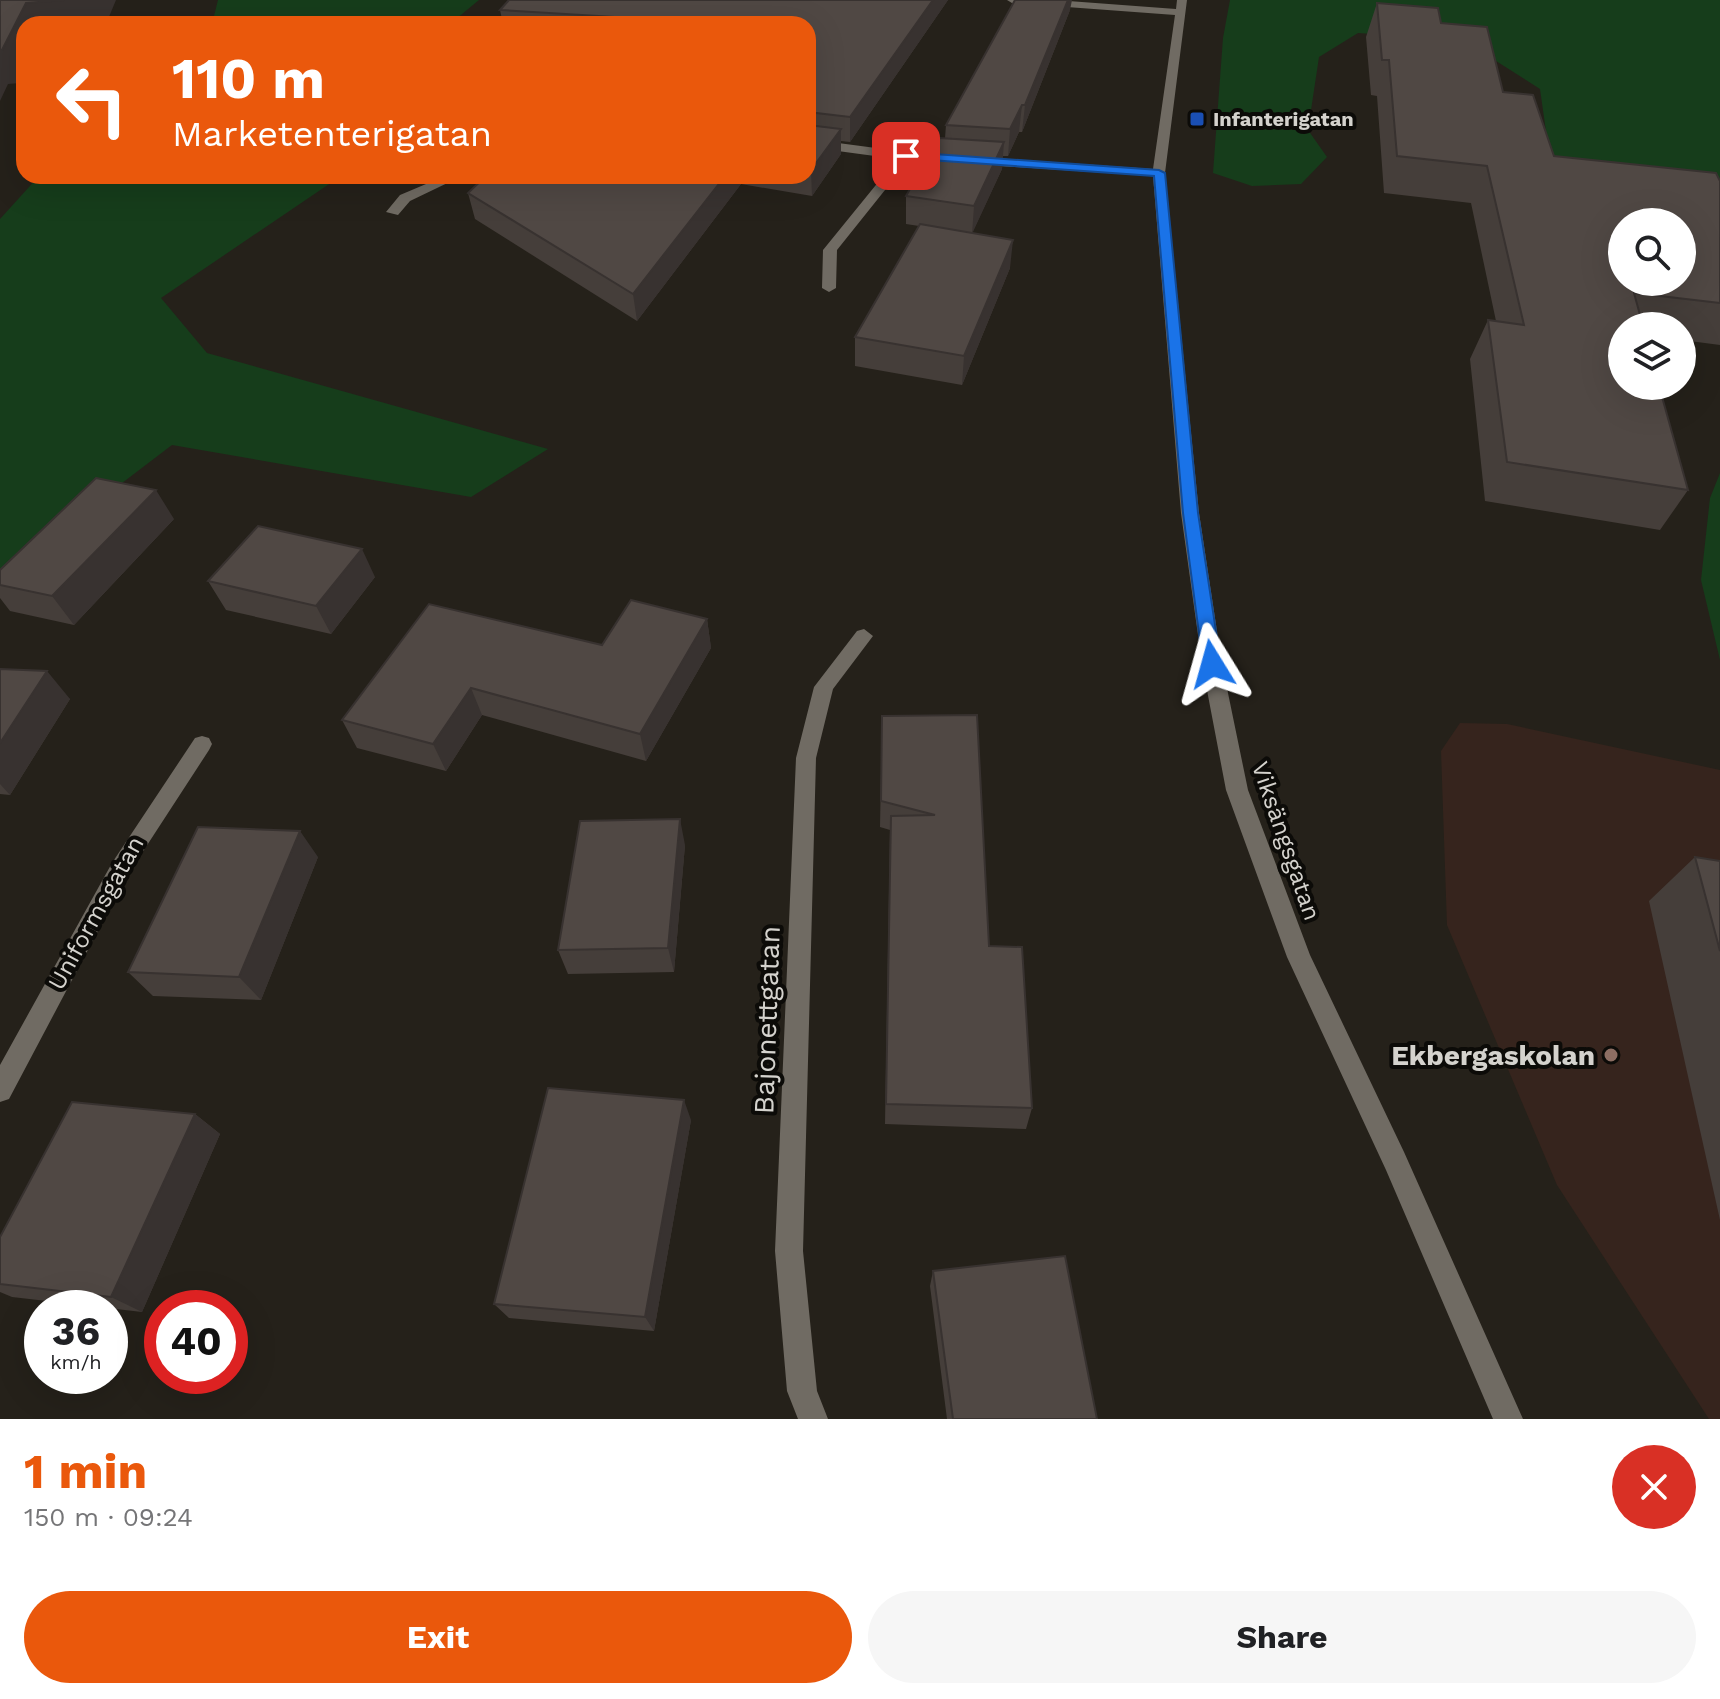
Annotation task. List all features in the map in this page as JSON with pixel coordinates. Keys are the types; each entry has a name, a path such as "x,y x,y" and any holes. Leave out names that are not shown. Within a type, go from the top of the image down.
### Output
{"street":[{"path":"1012,0 1181,6"},
{"name":"Viksängsgatan","path":"1181,6 1159,173 1190,513 1212,664 1237,790 1299,957 1395,1161 1508,1419"},
{"path":"816,144 906,156 1159,173"},
{"path":"829,288 830,250 906,156"},
{"path":"393,212 405,198 437,184"},
{"name":"Bajonettgatan","path":"813,1419 802,1391 789,1251 806,758 824,687 864,636"},
{"name":"Uniformsgatan","path":"0,1090 98,904 157,805 202,744"}],"shaded area":[{"name":"Ekbergaskolan","path":"1460,723 1507,724 1720,770 1720,1419 1709,1419 1557,1185 1447,925 1441,751"}],"green space":[{"path":"218,0 479,0 460,16 214,16"},
{"path":"1230,0 1720,0 1720,227 1696,222 1696,208 1622,208 1555,195 1540,89 1463,40 1358,33 1319,57 1308,130 1327,157 1301,184 1252,186 1213,173 1223,38"},
{"path":"32,184 329,184 161,298 207,353 548,449 471,497 172,445 0,576 0,219"},
{"path":"1720,473 1720,660 1701,580 1710,498"}],"building":[{"path":"0,0 64,0 26,3 19,16 16,16 16,23 0,50"},
{"path":"509,0 933,0 850,117 816,113 816,16 599,16 500,10"},
{"path":"1015,0 1068,0 1025,105 1022,105 1010,129 946,125"},
{"path":"1377,3 1438,8 1441,23 1487,27 1503,92 1533,95 1554,156 1716,173 1720,181 1720,303 1660,296 1696,296 1696,208 1608,208 1608,296 1635,296 1639,312 1608,312 1608,400 1663,400 1688,490 1507,462 1488,320 1524,325 1487,166 1397,156 1389,60 1382,60"},
{"path":"816,126 841,129 816,163"},
{"path":"939,138 1004,142 974,206 906,196"},
{"path":"478,184 719,184 633,294 468,193"},
{"path":"920,224 1013,240 964,356 855,337"},
{"path":"96,478 156,490 52,596 0,585 0,570"},
{"path":"258,526 362,549 316,606 208,581"},
{"path":"631,600 707,619 640,734 471,688 433,744 342,720 429,604 602,645"},
{"path":"0,669 47,671 0,743"},
{"path":"977,715 989,946 1022,947 1032,1108 886,1104 891,816 935,815 881,801 882,716"},
{"path":"680,819 668,948 558,950 580,821"},
{"path":"198,827 300,831 239,977 128,972"},
{"path":"1695,857 1720,861 1720,951"},
{"path":"548,1088 684,1100 645,1317 494,1304"},
{"path":"72,1102 195,1114 114,1290 51,1290 0,1284 0,1237"},
{"path":"1065,1256 1097,1419 953,1419 933,1271"}],"place":[{"name":"Infanterigatan","path":"1197,119"},
{"name":"Ekbergaskolan","path":"1611,1055"}],"route":[{"path":"906,156 1159,173 1190,513 1212,664"}]}
